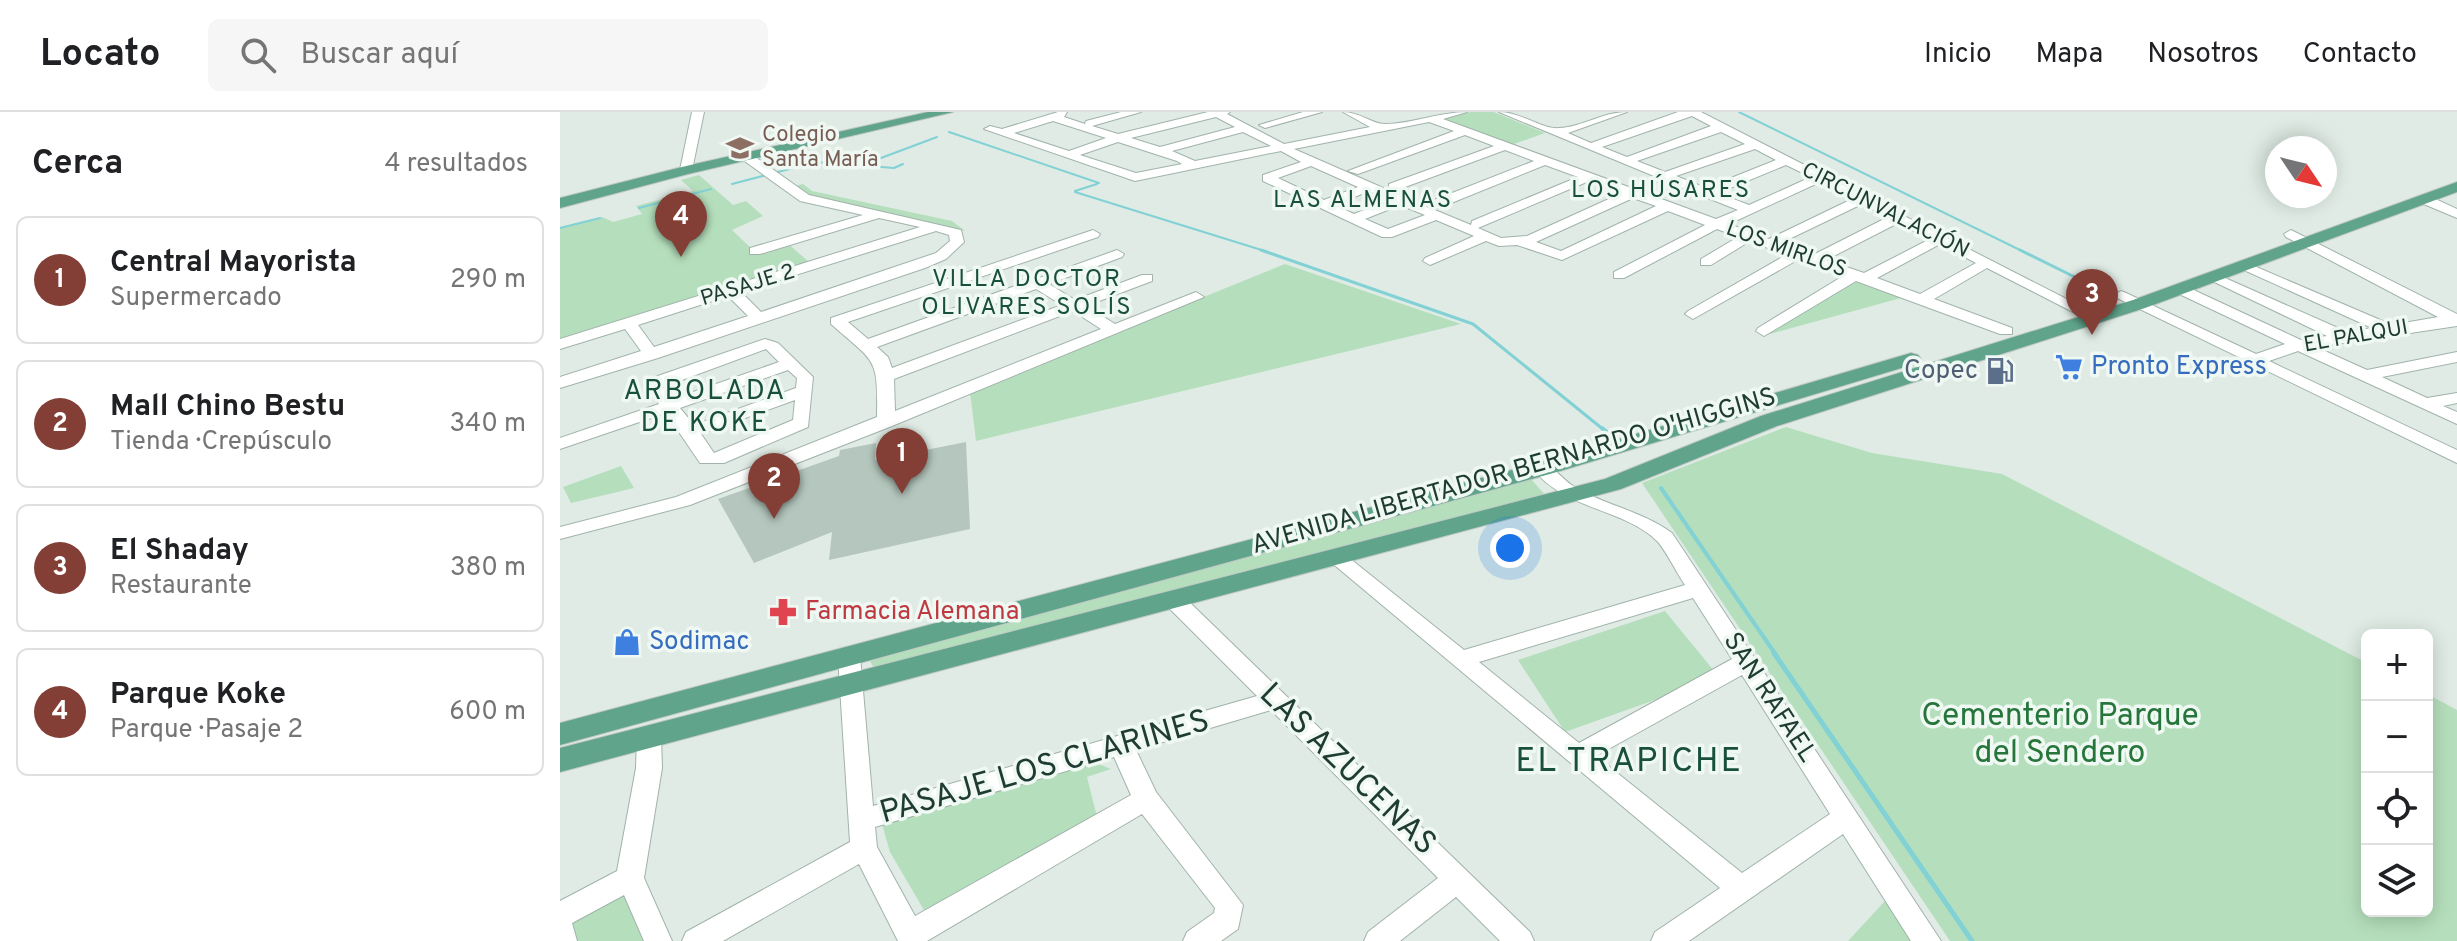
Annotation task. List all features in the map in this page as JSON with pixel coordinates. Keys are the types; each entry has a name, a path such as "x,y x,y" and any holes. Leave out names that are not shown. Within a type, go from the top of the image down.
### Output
{"main road":[{"path":"560,206 686,170 946,112"},
{"path":"560,206 694,174 722,163"},
{"name":"AVENIDA LIBERTADOR BERNARDO O'HIGGINS","path":"560,760 1613,484 1769,421 2130,300 2294,240 2457,173"},
{"name":"AVENIDA LIBERTADOR BERNARDO O'HIGGINS","path":"560,734 1542,469 2078,309 2180,289 2242,266 2294,240 2454,190"}],"street":[{"path":"686,170 698,112"},
{"path":"1111,136 1073,112 996,131 1135,177 1461,112"},
{"path":"1090,123 1135,112"},
{"path":"1240,112 1396,194 1512,242 1562,256 1667,206"},
{"path":"1265,125 1316,112"},
{"path":"1349,112 1384,129"},
{"path":"1505,112 1749,210"},
{"path":"1523,119 1547,112"},
{"path":"1557,133 1621,112"},
{"path":"1069,155 1111,136 1135,134 1218,113 1311,162 1368,187 1396,194"},
{"path":"1590,147 1693,113"},
{"name":"CIRCUNVALACIÓN","path":"1693,113 2078,309"},
{"name":"LOS MIRLOS","path":"1433,116 1504,146 2006,331"},
{"path":"1052,117 1163,150 1244,128"},
{"path":"1626,161 1722,128"},
{"path":"1354,171 1465,131"},
{"path":"1135,134 1193,165"},
{"path":"1512,242 1665,176 1733,150 1756,145"},
{"path":"1353,219 1396,194 1504,146"},
{"path":"560,383 759,319 856,269 931,260 957,242 956,233 936,227 805,198 747,157"},
{"path":"1706,193 1786,160"},
{"path":"1311,162 1268,180 1387,234 1544,161"},
{"path":"1293,191 1340,175"},
{"path":"1430,261 1481,230 1589,177"},
{"path":"1619,275 1717,224 1820,178"},
{"path":"1323,205 1368,187"},
{"path":"1769,244 1862,199"},
{"path":"2424,199 2457,214"},
{"path":"755,251 878,215"},
{"path":"1814,260 1897,218"},
{"name":"PASAJE 2","path":"560,344 731,291 856,269 936,227"},
{"path":"886,422 886,376 882,360 837,321 1093,234"},
{"path":"1706,262 1748,236"},
{"path":"1764,331 1859,277 1940,239"},
{"path":"2294,240 2456,320"},
{"path":"991,254 1114,330"},
{"path":"864,346 1117,254"},
{"path":"1693,314 1798,254"},
{"path":"1921,300 1986,263"},
{"path":"2242,266 2392,331"},
{"path":"2211,277 2346,338"},
{"path":"886,376 1147,278"},
{"path":"2180,289 2457,419"},
{"path":"731,291 759,319"},
{"path":"560,533 683,501 1196,297"},
{"path":"2130,300 2457,457"},
{"name":"EL PALQUI","path":"2256,360 2299,345 2456,320"},
{"path":"629,323 652,355"},
{"path":"765,344 772,346 791,363 805,377 802,423 717,459 707,459 691,432 654,387 662,379 765,344"},
{"path":"2363,376 2457,357"},
{"path":"560,444 791,363"},
{"path":"691,432 805,390"},
{"path":"2425,404 2457,398"},
{"name":"SAN RAFAEL","path":"1542,469 1556,483 1659,532 1927,941"},
{"path":"1336,558 1740,888"},
{"path":"1459,660 1697,589"},
{"name":"LAS AZUCENAS","path":"1174,600 1520,941"},
{"path":"849,656 862,834 912,938 1146,799"},
{"path":"1576,756 1746,662"},
{"name":"PASAJE LOS CLARINES","path":"696,941 862,834 1121,745 1276,700"},
{"path":"649,737 649,768 630,878 658,941"},
{"path":"1121,745 1146,799 1229,905 1230,915 1224,924 1197,941"},
{"path":"1665,941 1846,817"},
{"path":"560,915 630,878"},
{"path":"1378,941 1458,879"},
{"path":"560,929 563,941"}],"green space":[{"path":"1470,112 1494,112 1545,133 1511,145 1441,120"},
{"path":"699,175 733,205 746,201 763,216 732,230 754,251 786,242 809,262 794,265 785,274 560,344 560,227 602,217 613,222 642,214 636,206 693,191 681,180"},
{"path":"803,184 812,191 952,221 965,231 823,200 790,187"},
{"path":"1285,264 1461,324 976,441 970,392"},
{"path":"1853,281 1901,298 1766,335"},
{"name":"Cementerio Parque del Sendero","path":"1786,427 1872,453 2002,474 2361,660 2361,917 2433,917 2433,697 2457,710 2457,941 1950,941 1642,483"},
{"path":"621,466 634,488 571,503 563,487"},
{"path":"1530,478 1547,497 876,672 870,661"},
{"path":"1665,611 1719,677 1565,732 1518,660"},
{"path":"1096,763 1111,769 1087,777 1098,821 928,917 890,852 882,824"},
{"path":"626,889 649,941 576,941 569,918"},
{"path":"1885,901 1911,941 1848,941"}],"building":[{"path":"966,442 970,529 829,560 832,532 754,563 718,499 839,456 840,450 876,443 875,460"}],"waterway":[{"path":"1739,112 2024,252"},
{"path":"949,132 1099,183"},
{"path":"865,164 937,137"},
{"path":"732,184 816,162 894,168 903,164"},
{"path":"1075,191 1097,184"},
{"path":"639,208 711,189"},
{"path":"1075,192 1268,252"},
{"path":"560,228 600,218"},
{"path":"1261,250 1473,324 1604,430"},
{"path":"2020,250 2097,288"},
{"path":"1602,428 1612,436"},
{"path":"1661,488 1776,655"},
{"path":"1774,653 1972,941"}],"place":[{"name":"Colegio Santa María","path":"740,148"},
{"name":"Parque Koke","path":"681,257"},
{"name":"El Shaday","path":"2092,335"},
{"name":"Pronto Express","path":"2069,367"},
{"name":"Copec","path":"2000,371"},
{"name":"Central Mayorista","path":"902,494"},
{"name":"Mall Chino Bestu","path":"774,519"},
{"name":"Farmacia Alemana","path":"783,612"},
{"name":"Sodimac","path":"627,642"}],"district":[{"name":"LOS HÚSARES","path":"1661,191"},
{"name":"LAS ALMENAS","path":"1363,201"},
{"name":"VILLA DOCTOR OLIVARES SOLÍS","path":"1027,294"},
{"name":"ARBOLADA DE KOKE","path":"705,408"},
{"name":"EL TRAPICHE","path":"1629,762"}]}
